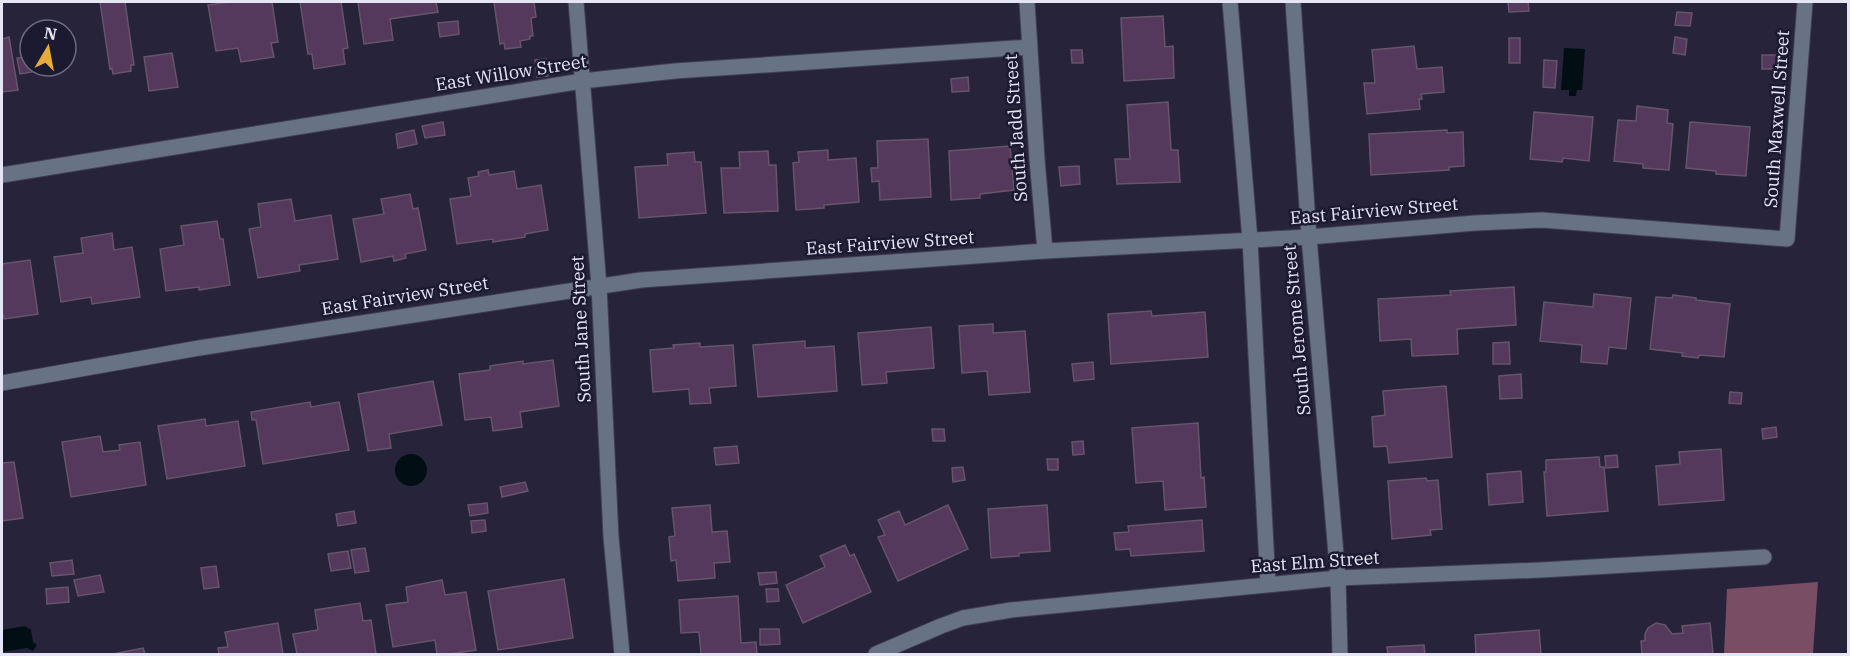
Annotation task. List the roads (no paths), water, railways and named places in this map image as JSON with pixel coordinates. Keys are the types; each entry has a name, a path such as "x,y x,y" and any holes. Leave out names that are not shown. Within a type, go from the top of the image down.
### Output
{"street":[{"name":"South Jane Street","path":"576,2 599,286 611,537 622,654"},
{"name":"South Jadd Street","path":"1027,2 1045,251"},
{"path":"1230,2 1250,240 1268,585"},
{"name":"South Jerome Street","path":"1293,2 1309,237 1338,578 1340,654"},
{"name":"South Maxwell Street","path":"1787,240 1805,2"},
{"name":"East Willow Street","path":"2,175 582,81 675,71 1030,47"},
{"name":"East Fairview Street","path":"2,383 199,348 641,280 1045,251 1309,237 1475,223 1542,220 1787,240"},
{"name":"East Elm Street","path":"876,654 963,618 1011,609 1338,578 1529,571 1764,557"}]}
